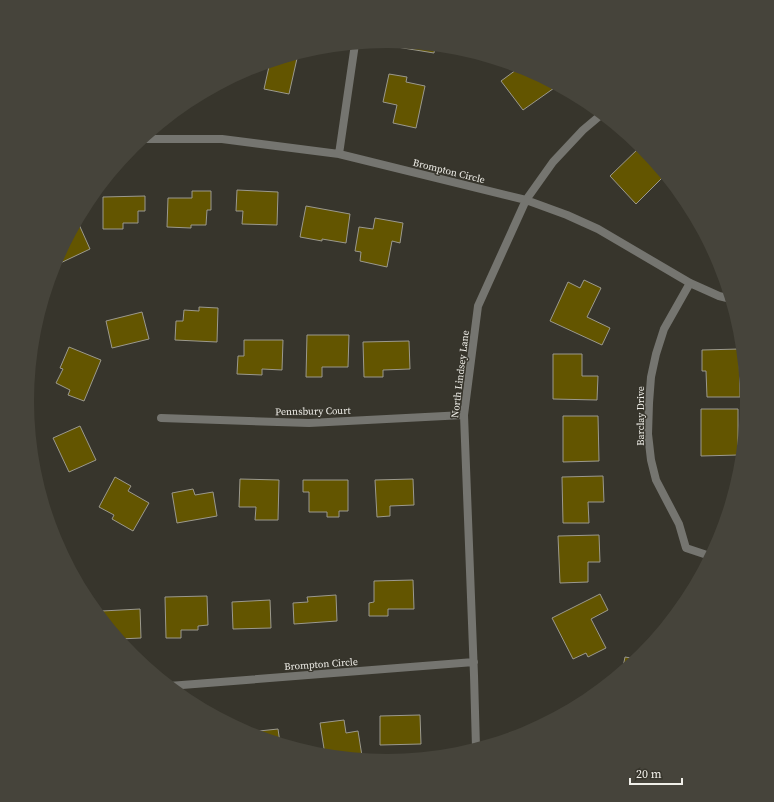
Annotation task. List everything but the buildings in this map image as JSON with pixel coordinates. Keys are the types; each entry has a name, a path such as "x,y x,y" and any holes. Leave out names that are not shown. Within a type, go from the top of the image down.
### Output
{"street":[{"path":"339,154 354,50"},
{"name":"North Lindsey Lane","path":"476,742 464,415 478,306 526,200 554,162 583,130 598,118"},
{"name":"Brompton Circle","path":"151,139 222,139 339,154 526,200 567,215 598,229 690,283 724,297"},
{"name":"Barclay Drive","path":"690,283 664,329 656,354 651,377 648,434 651,460 656,480 679,524 686,548 705,554"},
{"name":"Pennsbury Court","path":"162,418 309,423 464,415"},
{"name":"Brompton Circle","path":"178,685 474,662"}]}
